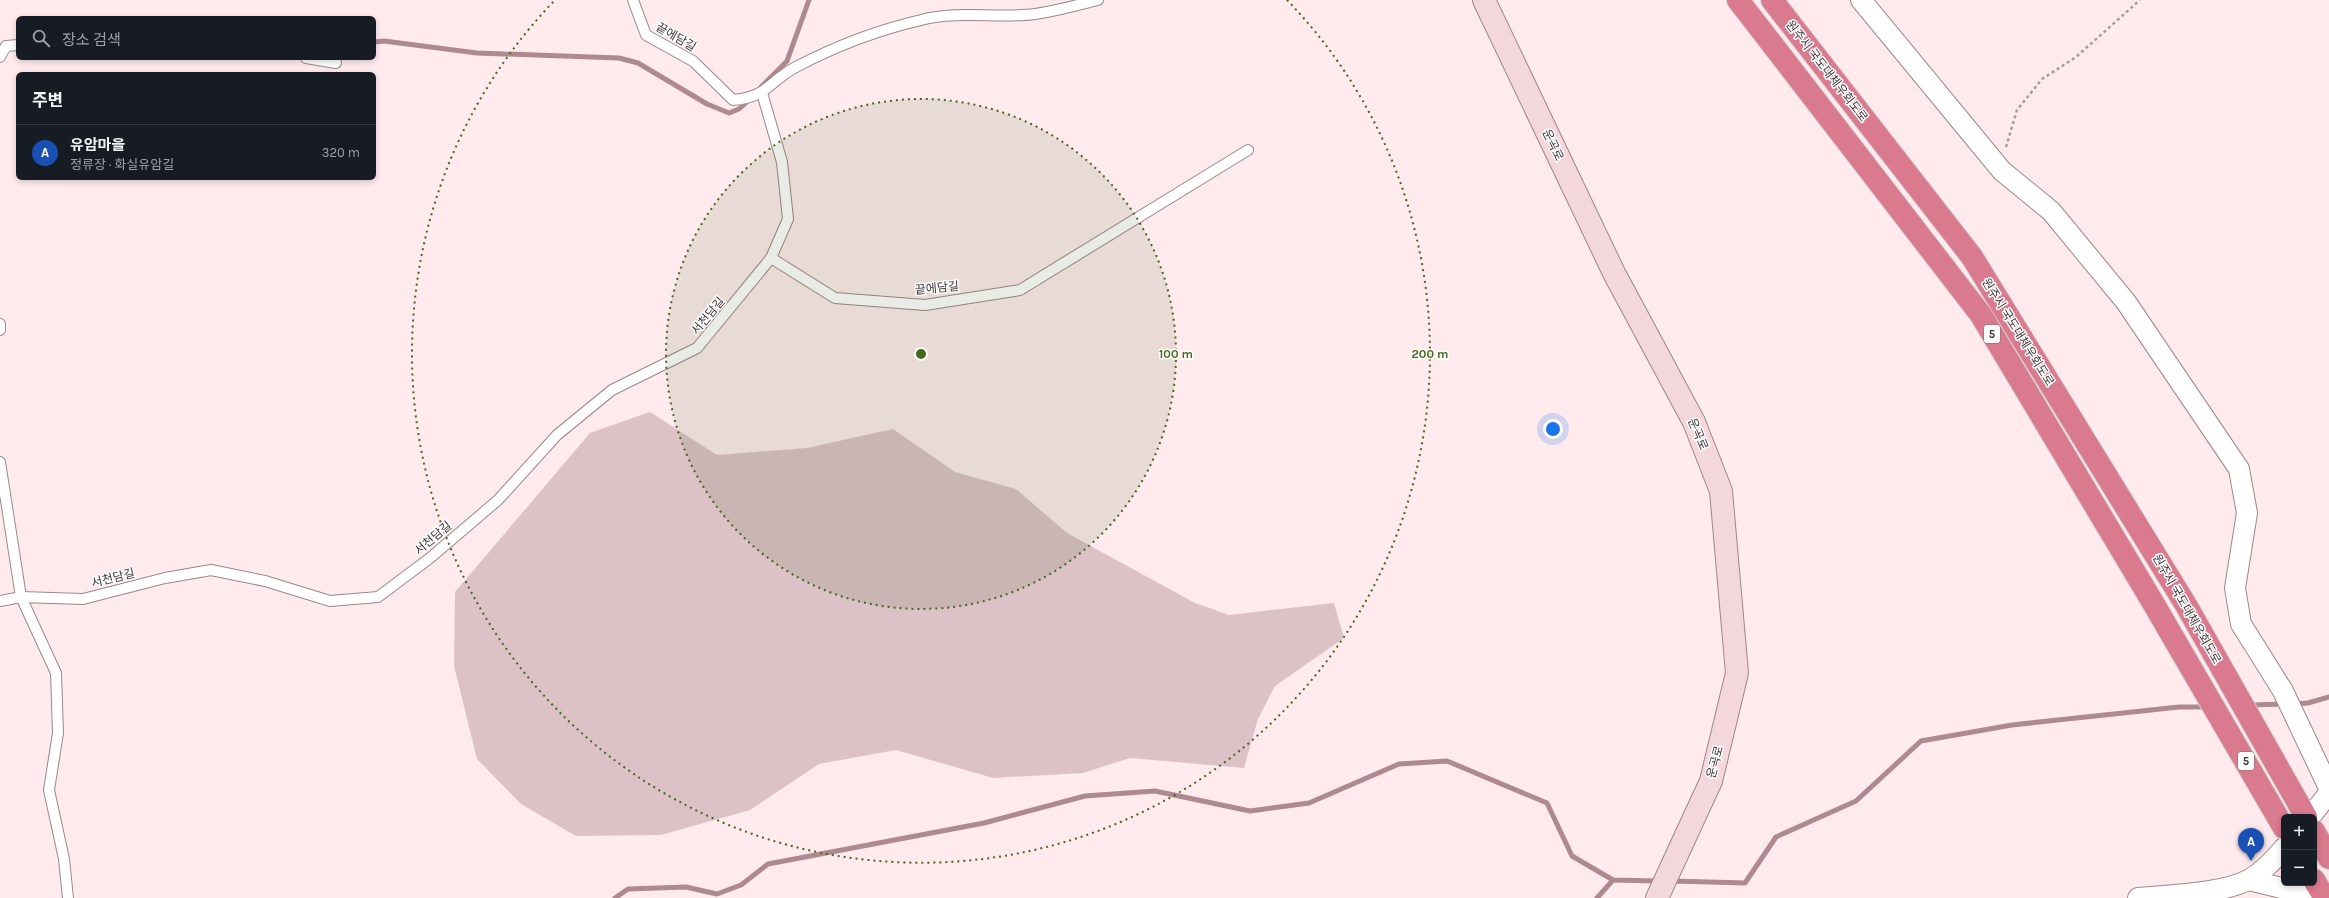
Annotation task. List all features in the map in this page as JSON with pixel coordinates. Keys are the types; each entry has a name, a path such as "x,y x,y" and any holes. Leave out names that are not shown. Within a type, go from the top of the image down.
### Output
{"highway":[{"name":"5","path":"1738,0 1981,315 2208,695 2281,823"},
{"name":"원주시 국도대체우회도로","path":"1772,0 1972,258 2186,605 2231,687 2304,814"},
{"path":"2317,836 2329,858"},
{"path":"2317,886 2323,898"}],"street":[{"name":"운곡로","path":"1484,0 1614,273 1694,422 1721,491 1737,673 1711,781 1657,898"},
{"path":"1861,0 2002,171 2051,211 2126,302 2239,469 2247,512 2235,588 2241,624 2283,691 2329,788"},
{"path":"2312,814 2329,793"},
{"path":"2138,898 2209,891 2249,880 2271,864 2282,850"},
{"path":"2249,880 2323,898"}],"lane":[{"name":"끝에담길","path":"633,0 646,35 693,61 733,100 744,99 759,94 801,65 881,32 922,19 959,13 1035,14 1098,0"},
{"path":"0,57 3,42 16,45"},
{"path":"321,60 336,62"},
{"path":"759,94 782,162 788,219 771,258"},
{"name":"끝에담길","path":"771,258 835,298 925,305 1020,290 1248,150"},
{"name":"서천담길","path":"0,601 21,597 83,599 165,578 211,570 265,581 330,600 378,597 430,558 498,500 557,435 612,390 697,348 771,258"},
{"path":"0,324 0,330"},
{"path":"0,462 21,597 56,673 58,733 49,790 64,859 68,898"}],"path":[{"path":"2002,171 2008,138 2017,110 2042,79 2076,57 2140,0"}],"shaded area":[{"path":"650,412 717,455 807,448 893,429 955,472 1016,489 1067,533 1195,603 1229,615 1334,603 1344,638 1275,686 1258,719 1244,768 1130,758 1083,773 993,778 896,750 819,764 750,810 661,835 576,836 521,804 477,759 454,666 455,592 590,433"}],"waterway":[{"path":"761,87 787,61 809,0"},
{"path":"376,42 384,41 477,53 619,58 638,63 707,104 729,113 739,109 750,99"},
{"path":"2294,704 2308,703 2329,697"},
{"path":"2250,705 2284,704"},
{"path":"1672,881 1745,883 1776,837 1856,801 1921,741 2012,725 2179,707 2206,707"},
{"path":"615,898 628,889 686,887 717,894 741,885 768,864 984,823 1085,796 1155,791 1250,811 1309,803 1399,764 1447,761 1547,803 1572,856 1613,880 1658,881"},
{"path":"1597,898 1613,880"}],"place":[{"name":"유암마을","path":"2251,861"}]}
